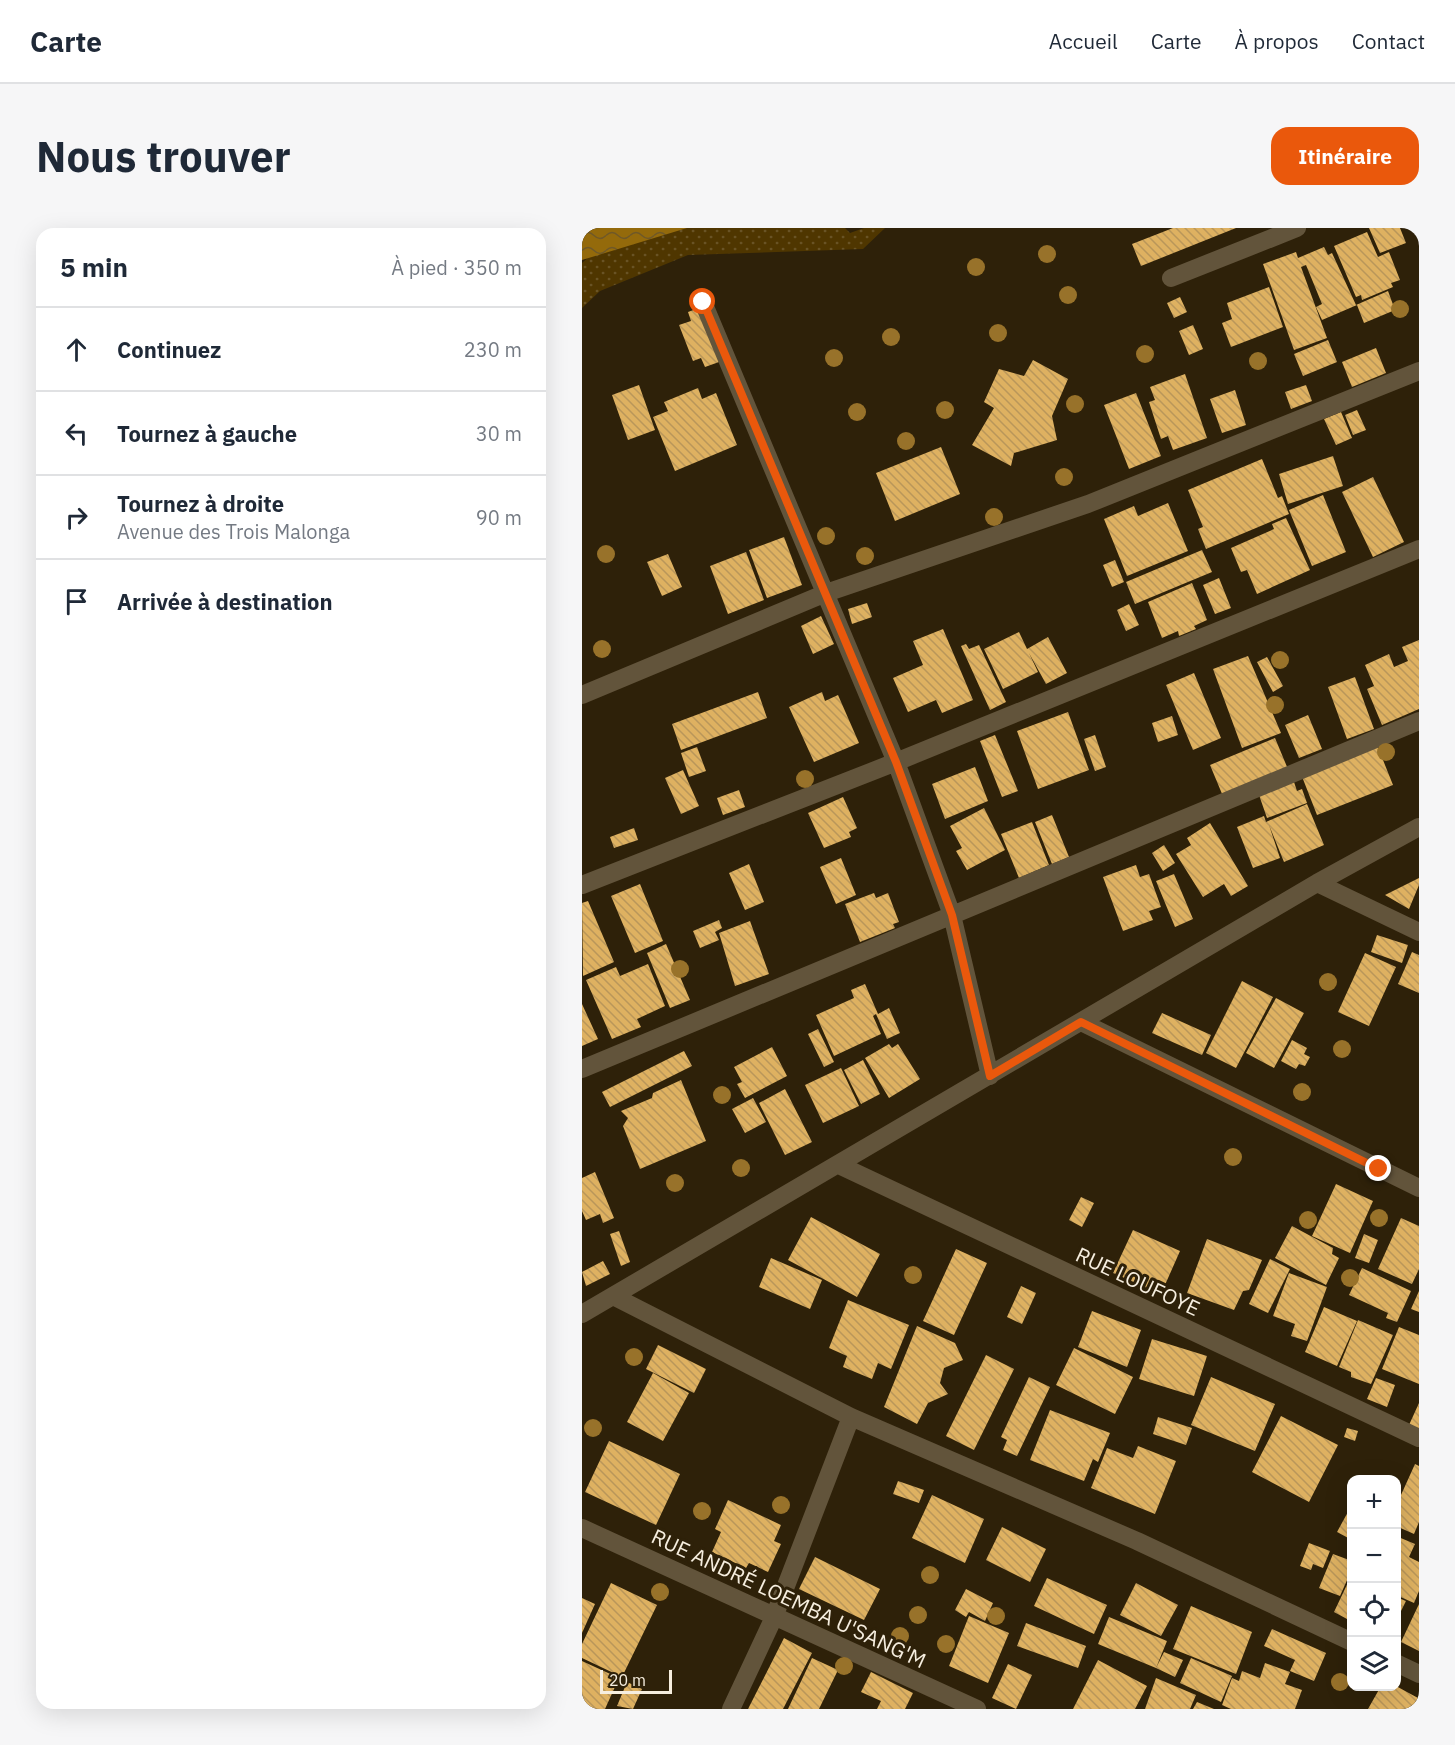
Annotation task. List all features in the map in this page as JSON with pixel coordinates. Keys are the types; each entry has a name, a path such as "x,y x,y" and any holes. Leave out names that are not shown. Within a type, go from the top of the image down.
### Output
{"street":[{"path":"1171,278 1297,228"},
{"path":"703,302 896,762 952,915 990,1076"},
{"path":"582,694 826,593 1088,504 1419,371"},
{"path":"582,885 896,762 1419,549"},
{"path":"582,1069 1288,778 1419,721"},
{"path":"582,1314 839,1166 1317,883 1419,827"},
{"path":"1317,883 1419,932"},
{"path":"1081,1022 1419,1188"},
{"name":"RUE LOUFOYE","path":"839,1166 1419,1438"},
{"path":"613,1296 851,1417 1137,1541 1347,1640"},
{"path":"731,1709 774,1617 851,1417"},
{"name":"RUE ANDRÉ LOEMBA U'SANG'M","path":"582,1528 977,1709"},
{"path":"1401,1665 1419,1674"}],"shaded area":[{"path":"657,228 845,228 850,233 864,228 885,228 863,249 688,255 600,291 582,308 582,263 611,237"}],"water":[{"path":"582,228 687,228 582,260"}],"building":[{"path":"1173,228 1236,228 1141,266 1132,244"},
{"path":"1369,228 1400,228 1406,243 1380,253"},
{"path":"1367,232 1378,257 1389,252 1400,280 1391,283 1393,287 1362,300 1361,295 1356,297 1334,246"},
{"path":"1324,247 1328,255 1332,253 1356,305 1388,291 1395,310 1364,323 1357,305 1322,320 1316,307 1322,304 1306,265 1301,267 1327,338 1294,350 1263,264 1296,252 1298,258"},
{"path":"1269,287 1283,327 1231,347 1222,323 1232,319 1227,303"},
{"path":"1180,297 1187,312 1174,318 1167,303"},
{"path":"699,308 719,362 705,367 701,358 693,361 679,325 691,321 688,312"},
{"path":"1193,325 1203,349 1189,355 1179,331"},
{"path":"1328,340 1337,362 1303,376 1294,354"},
{"path":"1376,348 1386,373 1352,387 1342,362"},
{"path":"1033,360 1068,379 1052,416 1057,440 1014,453 1011,466 972,445 994,408 984,402 999,369 1024,376"},
{"path":"1185,374 1207,438 1173,450 1168,436 1161,439 1149,402 1155,400 1150,387"},
{"path":"639,385 655,430 628,440 612,395"},
{"path":"1306,385 1312,401 1291,409 1285,392"},
{"path":"698,388 702,399 716,393 737,445 675,471 653,417 668,411 664,402"},
{"path":"1235,390 1246,425 1222,433 1210,399"},
{"path":"1136,393 1161,456 1129,469 1104,405"},
{"path":"1357,410 1366,430 1353,435 1345,415"},
{"path":"1341,412 1352,438 1336,445 1324,419"},
{"path":"941,447 960,494 895,521 876,473"},
{"path":"1333,456 1343,486 1288,504 1279,474"},
{"path":"1262,459 1278,498 1282,496 1289,514 1206,549 1198,529 1203,527 1188,490"},
{"path":"1373,477 1404,542 1373,557 1342,492"},
{"path":"1323,495 1346,552 1312,566 1289,510"},
{"path":"1168,503 1188,551 1127,576 1104,519 1134,506 1138,516"},
{"path":"1286,518 1310,570 1257,594 1247,570 1241,572 1231,548 1274,529 1272,524"},
{"path":"784,537 802,585 767,598 749,550"},
{"path":"1202,550 1212,572 1135,604 1126,582"},
{"path":"746,552 764,600 728,614 710,566"},
{"path":"668,554 682,587 662,596 647,562"},
{"path":"1115,560 1124,582 1112,587 1103,565"},
{"path":"1219,578 1231,608 1215,614 1203,585"},
{"path":"1192,583 1207,620 1194,626 1196,629 1179,636 1178,631 1162,638 1148,602"},
{"path":"867,603 872,617 852,624 848,609"},
{"path":"1129,604 1139,625 1126,631 1117,610"},
{"path":"821,616 834,644 813,654 801,626"},
{"path":"943,629 973,700 942,713 936,700 908,712 893,678 923,665 913,641"},
{"path":"1019,632 1027,649 1048,637 1067,673 1046,684 1029,653 1038,672 1003,689 984,649"},
{"path":"1419,640 1419,709 1382,725 1367,689 1374,686 1365,665 1389,654 1394,667 1408,661 1402,647"},
{"path":"966,644 969,649 979,645 1006,702 990,710 961,646"},
{"path":"1248,656 1281,733 1242,748 1213,669"},
{"path":"1267,657 1283,686 1273,692 1257,662"},
{"path":"1194,673 1221,738 1193,750 1166,685"},
{"path":"1355,677 1374,729 1347,739 1328,687"},
{"path":"758,692 767,718 681,750 672,724"},
{"path":"822,692 825,701 838,695 859,743 814,762 789,707"},
{"path":"1068,712 1089,770 1038,789 1017,731"},
{"path":"1308,715 1322,749 1299,758 1285,725"},
{"path":"1172,716 1178,735 1158,742 1152,723"},
{"path":"995,735 1018,791 1002,797 980,741"},
{"path":"1095,735 1106,767 1095,771 1084,739"},
{"path":"1275,738 1290,774 1225,801 1210,765"},
{"path":"1377,745 1393,785 1317,815 1301,774"},
{"path":"697,747 706,771 689,777 681,753"},
{"path":"975,767 988,801 945,819 932,784"},
{"path":"683,770 699,806 681,814 665,778"},
{"path":"1294,782 1297,791 1302,789 1307,803 1267,818 1259,795"},
{"path":"739,790 745,807 723,815 717,798"},
{"path":"843,797 857,828 849,832 851,837 824,848 808,813"},
{"path":"1307,804 1324,845 1284,862 1269,825 1280,858 1253,868 1237,827 1264,816 1266,822"},
{"path":"984,808 1005,850 967,870 956,851 962,848 950,826"},
{"path":"1052,815 1069,857 1052,864 1035,822"},
{"path":"1032,822 1049,865 1019,878 1001,834"},
{"path":"1210,823 1248,886 1231,896 1224,884 1203,897 1176,854 1191,845 1187,838"},
{"path":"634,828 638,840 614,848 610,837"},
{"path":"1164,845 1175,863 1163,871 1152,853"},
{"path":"841,858 856,895 836,904 820,867"},
{"path":"749,864 764,902 745,910 729,873"},
{"path":"1136,865 1140,877 1149,874 1161,907 1149,911 1153,920 1123,931 1103,877"},
{"path":"1174,874 1193,919 1175,927 1156,881"},
{"path":"1419,878 1419,885 1409,909 1385,895"},
{"path":"640,884 663,941 635,953 611,896"},
{"path":"874,893 876,898 888,893 899,922 893,924 895,928 860,942 845,904"},
{"path":"588,901 614,962 583,976 582,903"},
{"path":"719,920 722,928 715,932 719,940 700,948 693,931"},
{"path":"750,921 769,974 735,986 719,933"},
{"path":"1377,935 1408,945 1402,963 1371,952"},
{"path":"666,944 690,1000 670,1008 647,953"},
{"path":"1412,952 1419,955 1419,993 1398,984"},
{"path":"1365,953 1396,967 1369,1026 1338,1012"},
{"path":"648,964 665,1006 637,1019 641,1027 612,1039 586,980 616,967 620,976"},
{"path":"1242,981 1273,997 1236,1068 1206,1053"},
{"path":"865,984 878,1014 889,1008 900,1033 887,1039 876,1014 873,1016 881,1034 834,1056 816,1015 854,998 851,990"},
{"path":"1276,998 1304,1013 1274,1068 1246,1053"},
{"path":"582,1004 598,1039 582,1046"},
{"path":"1162,1013 1211,1035 1202,1055 1152,1033"},
{"path":"818,1029 834,1062 824,1067 808,1034"},
{"path":"1292,1040 1307,1048 1304,1054 1310,1057 1305,1066 1299,1064 1296,1069 1281,1061"},
{"path":"889,1044 892,1048 898,1044 920,1079 889,1098 865,1058"},
{"path":"772,1047 787,1076 745,1098 737,1084 742,1082 734,1067"},
{"path":"684,1051 692,1066 610,1107 602,1092"},
{"path":"863,1060 880,1094 861,1104 844,1070"},
{"path":"841,1068 859,1106 823,1123 805,1085"},
{"path":"681,1080 706,1141 640,1169 623,1126 628,1118 621,1111 652,1098 653,1093"},
{"path":"785,1089 812,1142 785,1155 759,1103"},
{"path":"753,1098 766,1122 745,1133 732,1109"},
{"path":"595,1172 614,1218 603,1223 600,1214 586,1220 582,1211 582,1178"},
{"path":"1336,1184 1373,1201 1350,1253 1312,1236"},
{"path":"1081,1197 1094,1203 1082,1227 1069,1220"},
{"path":"811,1217 880,1254 857,1297 788,1260"},
{"path":"1401,1218 1419,1226 1419,1269 1412,1284 1378,1269"},
{"path":"1292,1226 1333,1248 1332,1254 1339,1258 1326,1285 1275,1258"},
{"path":"1133,1230 1180,1251 1161,1294 1113,1273"},
{"path":"619,1231 630,1262 621,1266 610,1234"},
{"path":"1364,1234 1378,1240 1369,1263 1355,1258"},
{"path":"1207,1239 1262,1260 1249,1290 1243,1291 1234,1310 1187,1293"},
{"path":"956,1249 987,1263 954,1335 923,1321"},
{"path":"771,1258 822,1280 810,1309 759,1287"},
{"path":"1270,1259 1290,1269 1268,1313 1249,1304"},
{"path":"603,1261 610,1274 586,1286 582,1272"},
{"path":"1362,1268 1411,1291 1397,1322 1386,1318 1388,1313 1349,1295"},
{"path":"1289,1273 1327,1287 1307,1341 1291,1336 1295,1324 1273,1316"},
{"path":"1021,1286 1036,1293 1022,1324 1007,1317"},
{"path":"1419,1291 1419,1312 1411,1309"},
{"path":"848,1300 909,1325 891,1369 878,1363 872,1379 843,1367 847,1356 829,1348"},
{"path":"1324,1307 1357,1321 1337,1366 1305,1352"},
{"path":"1092,1311 1141,1330 1127,1367 1078,1347"},
{"path":"1358,1320 1393,1335 1371,1384 1351,1377 1351,1372 1339,1367"},
{"path":"917,1326 955,1343 963,1360 944,1368 940,1383 948,1394 928,1403 917,1424 884,1407"},
{"path":"1399,1327 1419,1335 1419,1384 1382,1369"},
{"path":"1152,1339 1207,1356 1194,1396 1139,1379"},
{"path":"658,1345 706,1369 694,1393 646,1369"},
{"path":"1074,1348 1133,1377 1115,1414 1056,1385"},
{"path":"986,1355 1014,1369 974,1450 946,1436"},
{"path":"653,1373 689,1393 663,1441 627,1422"},
{"path":"1029,1377 1050,1387 1017,1456 1003,1450 1007,1440 1001,1437"},
{"path":"1211,1377 1275,1404 1255,1451 1191,1425"},
{"path":"1376,1378 1395,1385 1387,1407 1367,1399"},
{"path":"1419,1403 1419,1430 1409,1425"},
{"path":"1050,1410 1110,1433 1098,1462 1093,1459 1084,1481 1030,1460"},
{"path":"1281,1416 1338,1445 1309,1502 1252,1472"},
{"path":"1158,1417 1192,1428 1186,1445 1153,1434"},
{"path":"1347,1428 1358,1431 1355,1441 1344,1437"},
{"path":"609,1441 680,1474 656,1525 585,1492"},
{"path":"1138,1446 1176,1461 1155,1514 1091,1488 1107,1448 1133,1458"},
{"path":"1415,1464 1419,1466 1419,1522 1414,1534 1401,1528 1401,1495"},
{"path":"898,1481 924,1490 919,1503 893,1494"},
{"path":"932,1495 984,1519 965,1563 912,1538"},
{"path":"728,1500 781,1525 774,1541 781,1544 768,1572 749,1563 746,1568 712,1552 721,1532 715,1529"},
{"path":"1347,1514 1347,1537 1337,1532"},
{"path":"1002,1527 1046,1549 1030,1582 986,1560"},
{"path":"1401,1538 1415,1544 1409,1557 1419,1562 1419,1591 1414,1603 1401,1597"},
{"path":"1309,1543 1330,1551 1323,1568 1313,1564 1311,1570 1300,1566"},
{"path":"1333,1554 1347,1559 1347,1580 1340,1596 1319,1588"},
{"path":"815,1557 880,1589 864,1620 799,1589"},
{"path":"1047,1578 1107,1605 1094,1634 1034,1606"},
{"path":"611,1583 657,1605 622,1677 582,1658 582,1644"},
{"path":"1136,1583 1178,1605 1161,1636 1120,1615"},
{"path":"1347,1585 1347,1619 1334,1612"},
{"path":"966,1589 993,1603 985,1621 969,1612 966,1617 955,1610"},
{"path":"582,1598 595,1604 582,1633"},
{"path":"1401,1599 1406,1601 1401,1611"},
{"path":"1419,1604 1419,1651 1401,1642"},
{"path":"1191,1606 1252,1632 1236,1674 1173,1649"},
{"path":"969,1616 1009,1633 988,1683 949,1666"},
{"path":"1109,1617 1167,1641 1156,1668 1098,1644"},
{"path":"1026,1623 1086,1646 1078,1668 1017,1646"},
{"path":"1272,1629 1326,1653 1314,1681 1290,1671 1295,1660 1264,1646"},
{"path":"784,1638 812,1653 783,1709 748,1709"},
{"path":"1164,1652 1183,1660 1175,1677 1156,1668"},
{"path":"812,1658 838,1670 819,1709 788,1709"},
{"path":"1191,1658 1232,1676 1221,1702 1180,1683"},
{"path":"1098,1660 1147,1686 1135,1709 1073,1709"},
{"path":"582,1661 619,1678 605,1709 582,1709"},
{"path":"1265,1663 1290,1672 1285,1684 1302,1690 1295,1709 1231,1709 1222,1705 1232,1678 1239,1681 1242,1671 1260,1678"},
{"path":"1008,1664 1032,1675 1016,1709 992,1698"},
{"path":"871,1672 913,1693 905,1709 877,1709 881,1701 861,1692"},
{"path":"1156,1678 1196,1695 1190,1709 1145,1709"},
{"path":"627,1682 642,1689 633,1709 617,1706"},
{"path":"1401,1689 1418,1698 1412,1709 1368,1709 1378,1691 1401,1691"},
{"path":"1197,1702 1214,1709 1193,1709"}],"route":[{"path":"703,302 896,762 952,915 990,1076 1081,1022 1379,1169"}]}
